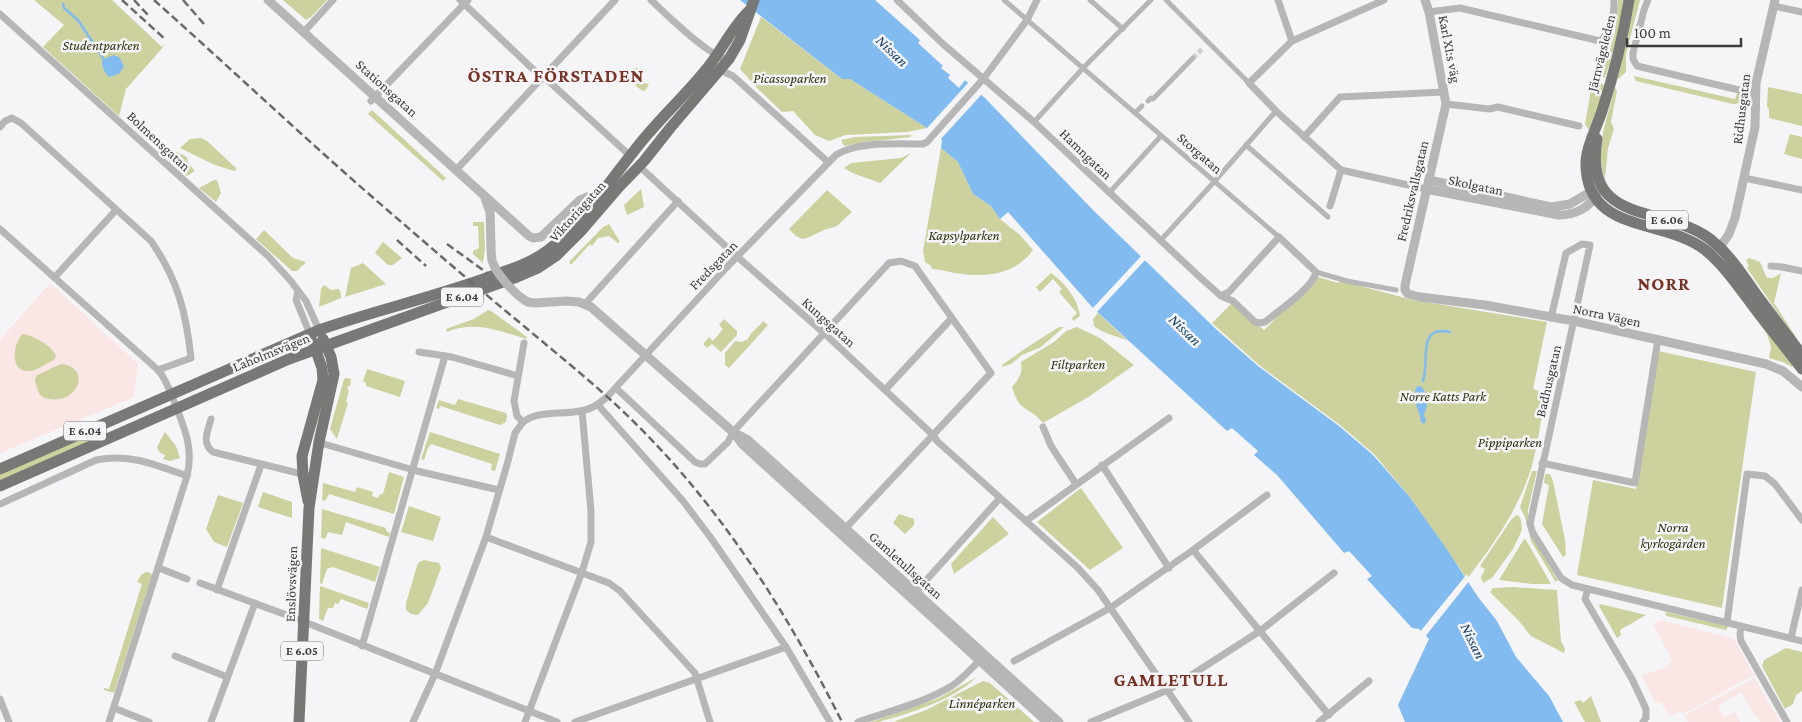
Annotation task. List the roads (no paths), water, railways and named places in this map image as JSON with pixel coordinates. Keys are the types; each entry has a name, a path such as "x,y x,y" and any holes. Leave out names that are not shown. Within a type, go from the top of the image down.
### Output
{"highway":[{"name":"Järnvägsleden","path":"1595,194 1588,178 1587,155 1602,113 1623,36 1629,0"},
{"name":"Viktoriagatan","path":"552,253 599,194 639,166 722,60 740,40 752,5"},
{"name":"Viktoriagatan","path":"552,253 582,230 663,117 706,71 722,60 724,42 752,5"},
{"name":"Järnvägsleden","path":"1602,113 1595,160 1599,179 1611,199"},
{"name":"Viktoriagatan","path":"614,185 626,152 637,138 663,117"},
{"name":"Viktoriagatan","path":"614,185 647,148 671,126"},
{"name":"E 6.06","path":"1595,194 1605,208 1617,216 1686,240 1704,249 1720,263 1802,369"},
{"name":"E 6.06","path":"1611,199 1633,210 1692,229 1709,238 1736,265 1802,355"},
{"name":"Laholmsvägen","path":"0,469 314,332 369,313 432,297 552,253"},
{"name":"Laholmsvägen","path":"0,486 176,408 321,347 528,273 552,253"},
{"name":"Enslövsvägen","path":"309,508 306,490 308,475 319,442 334,374 333,363 321,347 314,332"},
{"name":"Enslövsvägen","path":"299,722 309,508 309,451 307,439 323,380 321,347"}],"street":[{"name":"Stationsgatan","path":"268,0 373,99 456,169 485,198 533,238"},
{"path":"303,33 333,0"},
{"path":"456,169 615,0"},
{"path":"651,0 696,40 722,60 737,80 828,162"},
{"name":"Hamngatan","path":"897,0 943,44 1034,122 1109,194 1221,296 1233,301 1255,322 1264,322 1309,285 1316,272"},
{"name":"Storgatan","path":"1004,0 1084,67 1279,237 1316,272 1347,281 1396,290"},
{"path":"984,78 1027,20 1037,0"},
{"path":"1090,0 1122,29"},
{"path":"1034,122 1084,67 1151,0"},
{"path":"1166,0 1276,111 1341,170 1328,219 1246,145"},
{"path":"1278,0 1292,41"},
{"path":"1249,83 1292,41 1384,0"},
{"name":"Karl XI:s väg","path":"1426,0 1446,104"},
{"path":"1429,12 1460,8 1600,41 1611,28 1614,0"},
{"path":"1648,0 1633,53 1634,64 1646,69 1756,94"},
{"path":"373,99 464,1 537,73 543,76 626,152"},
{"path":"1774,3 1802,12"},
{"name":"Ridhusgatan","path":"1720,247 1732,229 1744,178 1755,127 1756,83 1774,3"},
{"name":"Bolmensgatan","path":"0,14 268,256 306,301 314,332"},
{"path":"1203,48 1208,42"},
{"path":"1148,101 1151,98 1153,99 1193,58"},
{"name":"Fredsgatan","path":"523,422 537,416 582,411 598,405 828,162 843,151 853,148 892,144 923,144 984,78"},
{"path":"1304,137 1340,97 1444,92"},
{"path":"1446,104 1489,109 1498,107 1579,126"},
{"name":"Fredriksvallsgatan","path":"1405,285 1446,104"},
{"path":"1135,113 1142,106"},
{"path":"1160,241 1276,111"},
{"path":"0,127 9,119 18,121 151,241 162,257 184,307 191,358 158,370"},
{"path":"1109,194 1161,136"},
{"name":"Kungsgatan","path":"639,166 824,333 933,435 937,441 1078,568 1110,608 1189,722"},
{"name":"Skolgatan","path":"1341,170 1428,185 1559,215 1580,210 1591,203 1595,194"},
{"path":"1744,178 1802,190"},
{"path":"1599,179 1595,194 1611,199"},
{"name":"Viktoriagatan","path":"533,238 544,235 580,200 599,194"},
{"path":"485,198 490,212 492,258 496,268 517,295 528,302 567,301 585,304 645,355"},
{"path":"585,304 678,201"},
{"path":"55,277 116,210"},
{"path":"0,229 158,370 171,394 184,426 190,449 187,476 110,722"},
{"path":"1221,296 1229,292 1279,237"},
{"name":"Badhusgatan","path":"1551,318 1566,253 1582,244 1590,245 1530,524 1533,533 1561,578 1572,585 1802,641"},
{"path":"1704,249 1720,247 1720,263"},
{"path":"616,388 695,462 703,464 708,462 728,442 733,432 889,263 902,261 915,266 991,373 843,532"},
{"path":"1770,266 1802,271"},
{"name":"Norra Vägen","path":"1405,285 1405,290 1411,295 1574,321 1766,364 1783,371 1802,387"},
{"path":"885,390 951,319"},
{"path":"1542,463 1635,483 1658,340"},
{"path":"413,722 435,674 486,537 514,433 523,422 517,416 514,406 524,343"},
{"path":"418,352 452,357 518,376"},
{"name":"Gamletullsgatan","path":"645,355 733,432 742,444 1059,722"},
{"path":"362,646 445,356"},
{"path":"598,405 683,501 716,545 786,646 830,722"},
{"path":"525,722 582,572 591,542 592,532 582,411"},
{"path":"1026,521 1169,418"},
{"path":"212,419 206,440 211,450 261,465 308,475"},
{"path":"1043,427 1051,446 1076,484"},
{"path":"307,439 412,470 499,490"},
{"path":"0,504 96,460 110,457 138,460 187,476"},
{"path":"217,590 261,465"},
{"path":"1102,465 1169,568"},
{"path":"1727,622 1747,474 1765,476 1775,484 1802,520"},
{"path":"1014,661 1110,608 1169,568 1266,495"},
{"path":"913,595 1000,498"},
{"path":"486,537 582,572 609,583 620,591 692,669 710,722"},
{"path":"1193,550 1329,715"},
{"path":"159,568 187,579"},
{"path":"1091,722 1168,690 1260,631 1334,572"},
{"path":"200,583 557,722"},
{"path":"1588,589 1585,599 1632,679 1646,709 1645,720"},
{"path":"1791,638 1802,590"},
{"name":"Gamletullsgatan","path":"913,595 979,661 1047,722"},
{"path":"211,722 255,603"},
{"path":"1741,626 1740,635 1752,661 1787,722"},
{"path":"575,722 786,646"},
{"path":"174,656 227,677"},
{"path":"858,722 921,700 943,690 964,676 979,661"},
{"path":"1319,722 1369,681"},
{"path":"0,700 9,722"},
{"path":"114,708 149,722"}],"water":[{"name":"Nissan","path":"740,0 875,0 985,98 1094,211 1217,330 1258,366 1339,426 1373,455 1409,496 1478,597 1497,621 1516,657 1549,696 1563,722 1405,722 1398,705 1429,639 1419,629 1412,628 1367,579 1372,576 1349,551 1344,553 1277,475 1254,455 1258,451 1232,428 1227,431 1093,308 1008,212 1000,219 991,206 973,194 958,162 941,148 942,140 927,128 850,79 842,79"},
{"path":"113,55 119,57 124,66 119,74 109,77 102,65 102,60"},
{"path":"1421,386 1426,393 1427,400 1424,424 1421,422 1417,408 1417,395 1415,391 1416,387"}],"waterway":[{"path":"63,4 64,8 78,20 103,58"},
{"path":"1423,381 1428,339 1432,334 1439,331 1450,332"}],"tunnel":[{"path":"1193,58 1203,48"}],"railway":[{"path":"122,0 166,40"},
{"path":"134,0 148,15"},
{"path":"154,0 374,198 596,386 636,424 697,491 751,564 799,642 842,722"},
{"path":"183,0 204,24"},
{"path":"397,240 426,266"},
{"path":"447,244 487,273"}],"district":[{"name":"ÖSTRA FÖRSTADEN","path":"556,75"},
{"name":"NORR","path":"1664,283"},
{"name":"GAMLETULL","path":"1171,679"}],"park label":[{"name":"Studentparken","path":"101,45"},
{"name":"Picassoparken","path":"790,78"},
{"name":"Kapsylparken","path":"964,235"},
{"name":"Filtparken","path":"1078,364"},
{"name":"Norre Katts Park","path":"1443,396"},
{"name":"Pippiparken","path":"1510,442"},
{"name":"Norra kyrkogården","path":"1673,536"},
{"name":"Linnéparken","path":"982,703"}]}
